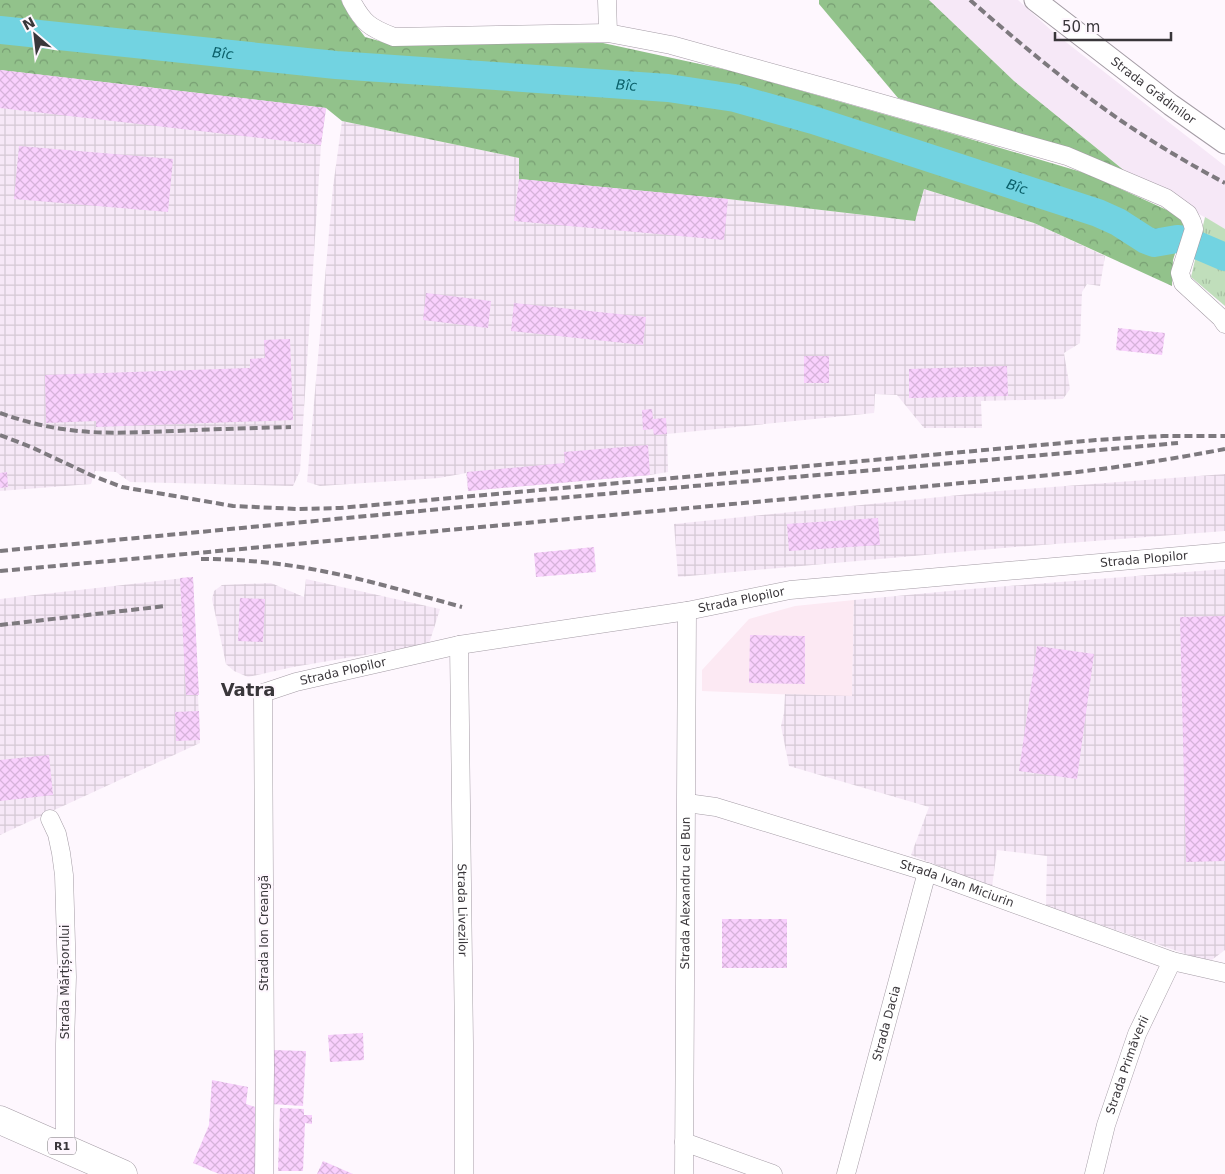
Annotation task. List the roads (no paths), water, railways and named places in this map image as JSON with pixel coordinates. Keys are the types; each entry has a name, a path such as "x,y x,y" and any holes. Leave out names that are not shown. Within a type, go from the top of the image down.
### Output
{"highway":[{"name":"R1","path":"0,1120 123,1174"}],"street":[{"path":"351,0 359,16 370,26 394,37 608,33 671,45 1067,156 1166,198 1188,214 1194,229 1180,274 1183,283 1225,324"},
{"path":"607,0 608,33"},
{"name":"Strada Grădinilor","path":"1035,0 1171,105 1225,143"},
{"name":"Strada Plopilor","path":"263,693 296,682 459,645 687,611 790,590 1225,552"},
{"name":"Strada Alexandru cel Bun","path":"684,1174 687,611"},
{"name":"Strada Livezilor","path":"459,645 464,1174"},
{"name":"Strada Ion Creangă","path":"263,693 264,1174"},
{"name":"Strada Ivan Miciurin","path":"686,803 716,807 927,872 1172,961 1221,969"},
{"name":"Strada Mărțișorului","path":"50,819 57,834 64,875 67,977 65,1148"},
{"name":"Strada Dacia","path":"846,1174 927,872"},
{"name":"Strada Primăverii","path":"1094,1174 1106,1125 1138,1034 1172,961"},
{"path":"684,1142 773,1174"}],"waterway":[{"name":"Bîc","path":"0,30 336,65 668,88 735,98 813,120 1098,213 1118,222 1154,243 1177,239 1185,240 1225,257"}],"railway":[{"path":"970,0 1043,62 1100,106 1159,145 1225,183"},
{"path":"0,413 47,426 105,433 291,427"},
{"path":"0,435 122,487 233,506 298,509 340,508 1096,440 1163,436 1225,436"},
{"path":"0,551 514,502 1178,443"},
{"path":"0,571 1050,475 1138,464 1225,449"},
{"path":"201,559 262,562 307,568 375,583 462,607"},
{"path":"0,625 166,606"}],"district":[{"name":"Vatra","path":"248,689"}]}
